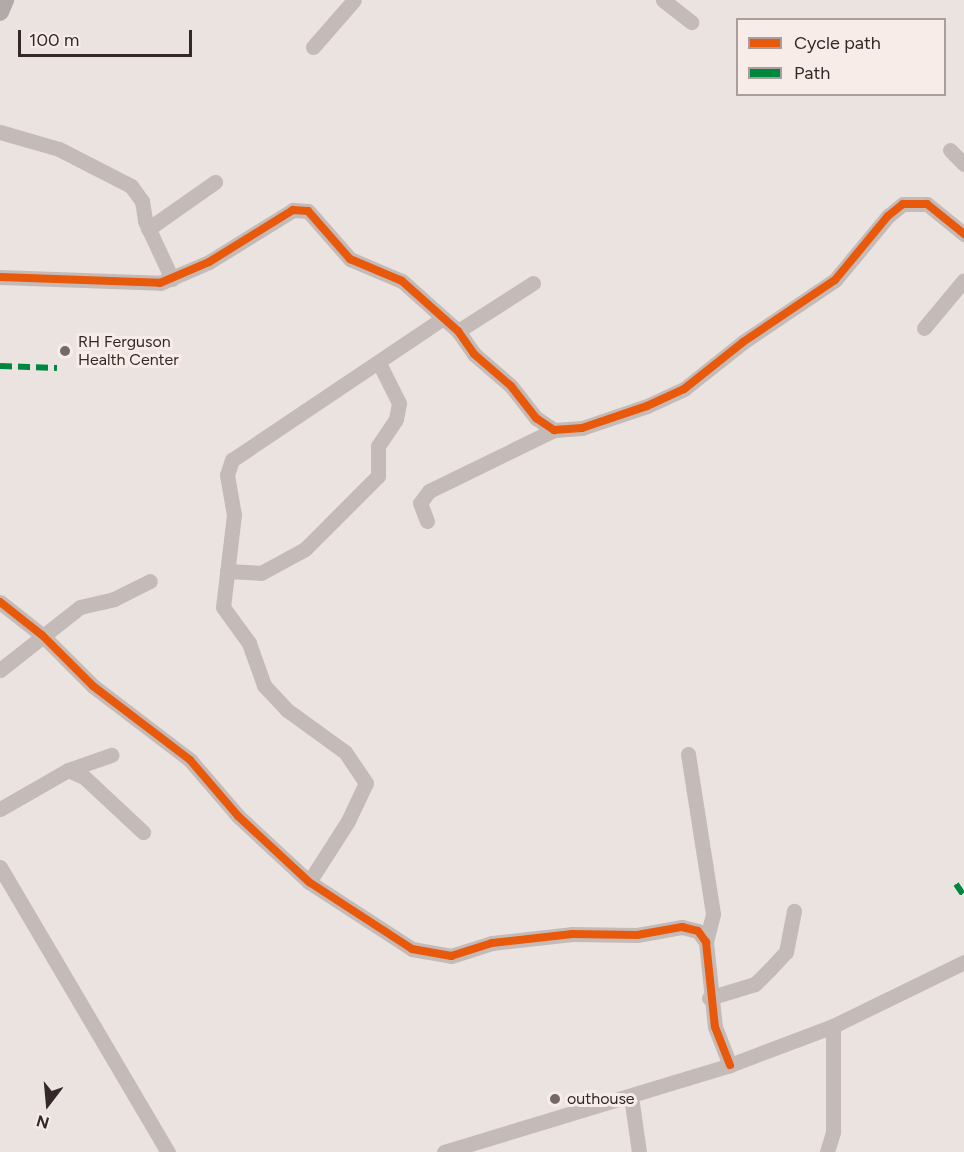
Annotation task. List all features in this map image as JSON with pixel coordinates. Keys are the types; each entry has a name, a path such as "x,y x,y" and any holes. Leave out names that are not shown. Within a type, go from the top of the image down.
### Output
{"main road":[{"path":"0,12 5,0"}],"street":[{"path":"314,47 354,0"},
{"path":"663,0 691,22"},
{"path":"0,132 59,149 131,186 141,201 148,229 172,279"},
{"path":"950,150 964,164"},
{"path":"148,229 215,182"},
{"path":"427,521 420,503 429,491 554,430 582,428 647,406 684,389 743,342 836,280 888,216 903,204 927,204 964,234"},
{"path":"0,277 160,283 209,262 293,210 308,211 343,254 402,281 458,331 474,354 511,386 536,418 554,430"},
{"path":"924,328 964,280"},
{"path":"458,331 533,283"},
{"path":"309,882 348,821 366,783 345,752 287,710 264,685 249,643 223,607 234,515 227,475 232,460 442,319"},
{"path":"227,571 261,573 305,549 378,476 378,446 396,419 399,403 379,363"},
{"path":"0,670 80,607 114,599 150,581"},
{"path":"0,602 42,635 93,686 190,760 238,816 309,882 412,949 434,956 451,956 492,943 573,934 638,935 682,927 698,931 706,942"},
{"path":"688,754 713,914 706,942 709,998 715,1027 730,1065"},
{"path":"0,809 69,770 111,755"},
{"path":"69,770 84,777 143,832"},
{"path":"0,868 168,1152"},
{"path":"709,998 755,984 770,969 786,952 794,911"},
{"path":"444,1152 730,1065 833,1026 964,962"},
{"path":"827,1152 833,1132 833,1026"},
{"path":"631,1096 639,1152"}],"marked path":[{"path":"0,366 57,368"},
{"path":"956,884 964,896"}],"cycle path":[{"path":"0,277 160,283 209,262 293,210 308,211 350,259 402,281 458,331 474,354 511,386 536,418 554,430 582,428 647,406 684,389 743,342 835,280 888,216 903,204 927,204 964,234"},
{"path":"0,602 42,635 93,686 190,760 238,816 309,882 412,949 451,956 492,943 572,934 637,935 682,927 698,931 706,942 715,1027 730,1065"}],"place":[{"name":"RH Ferguson Health Center","path":"65,351"},
{"name":"outhouse","path":"555,1099"}]}
